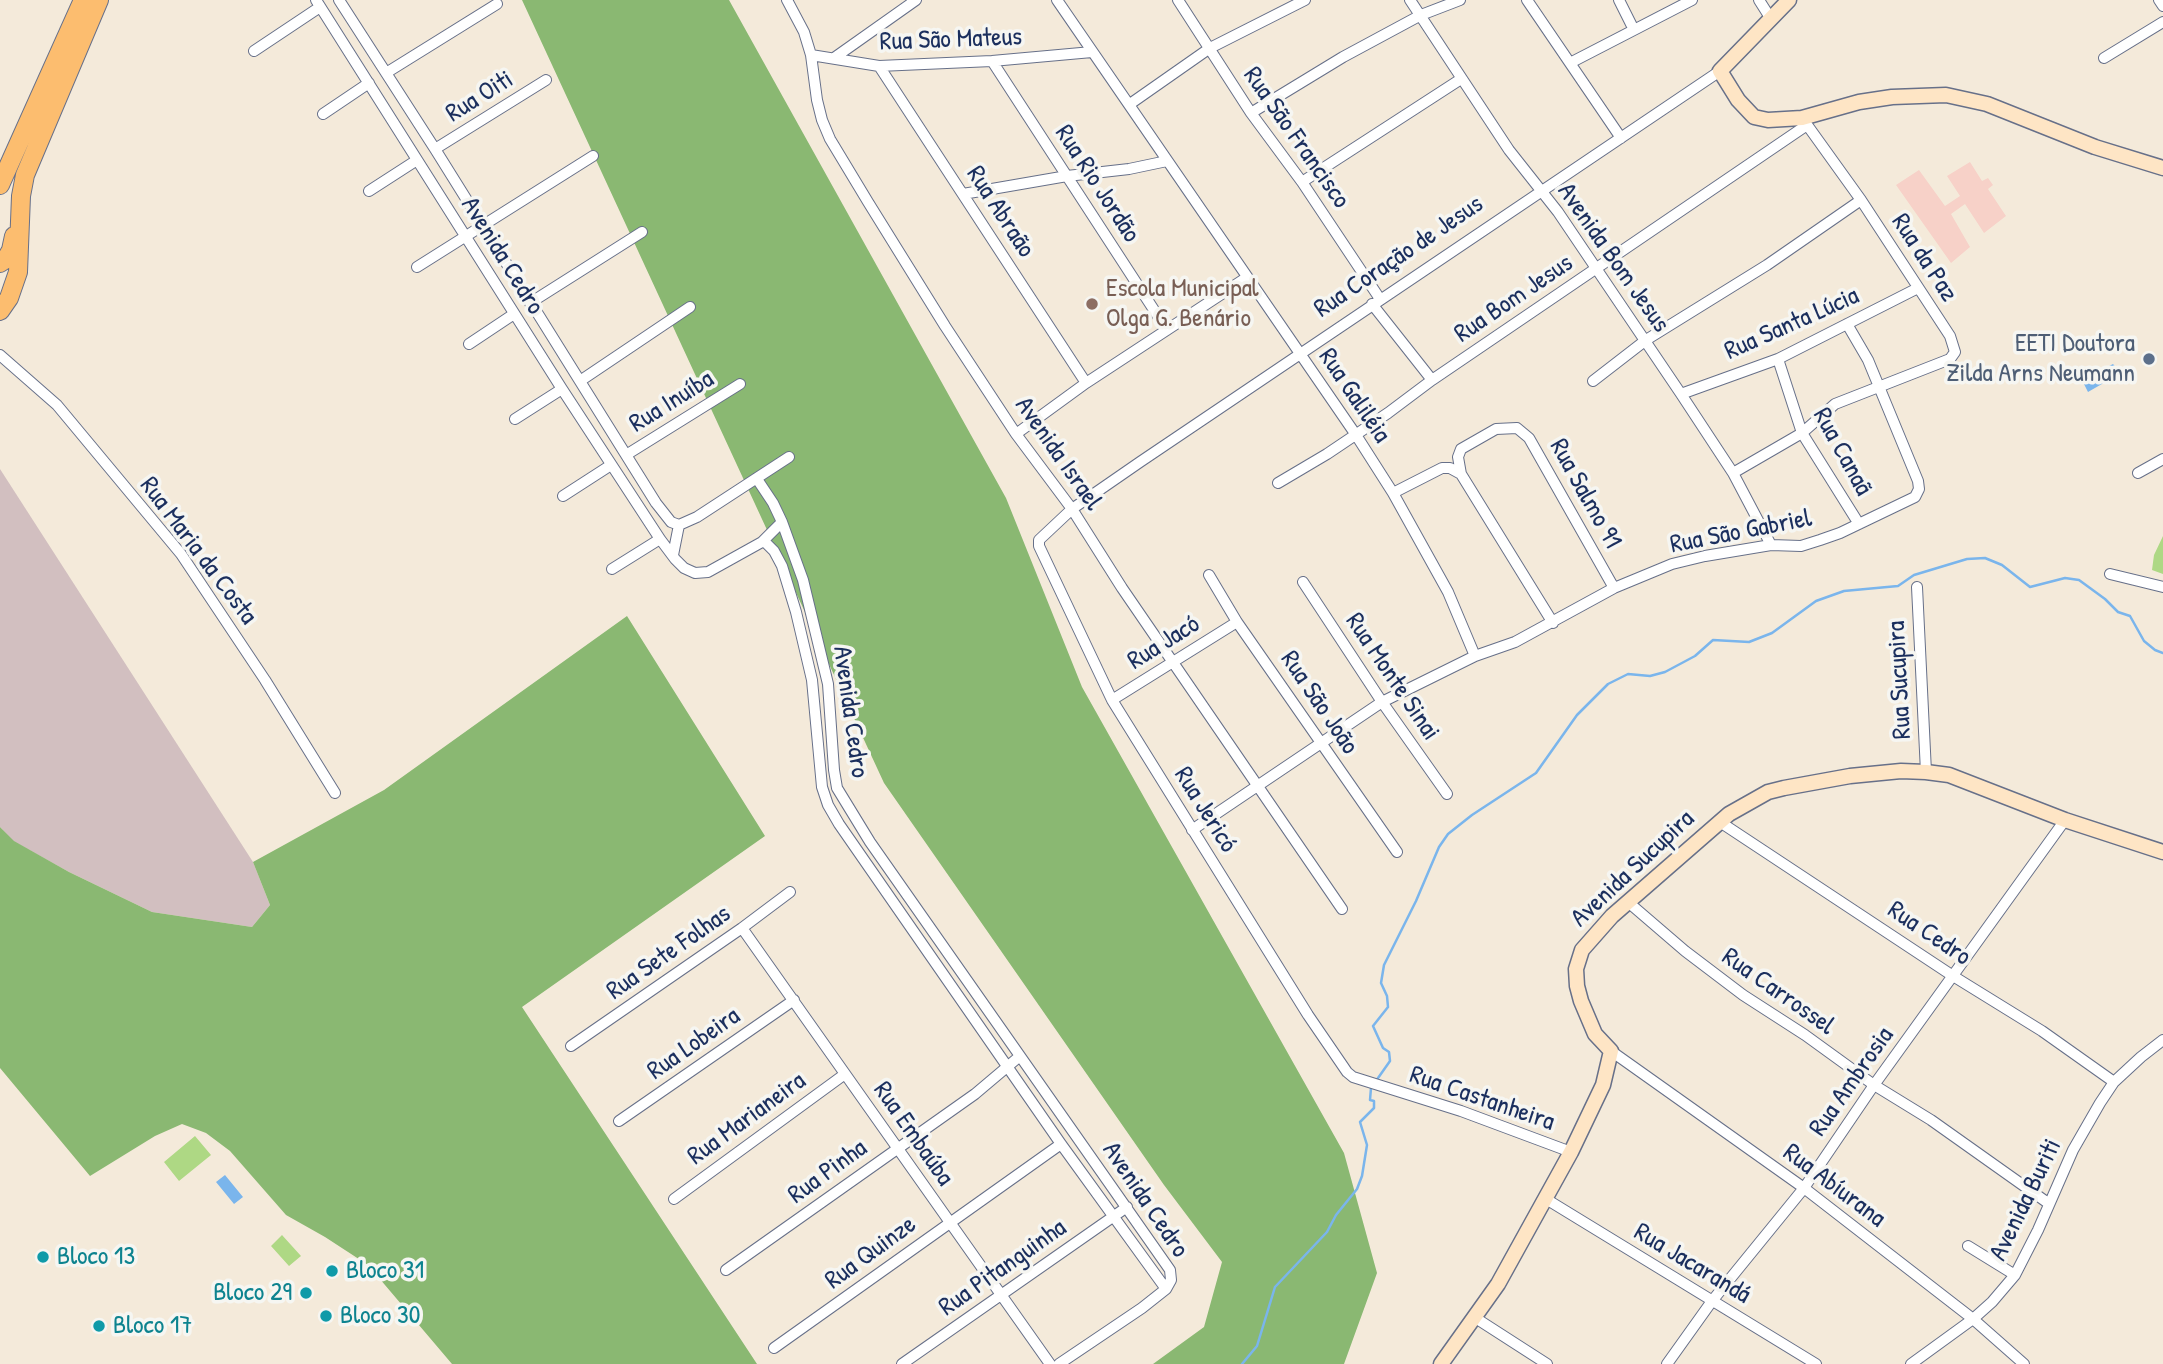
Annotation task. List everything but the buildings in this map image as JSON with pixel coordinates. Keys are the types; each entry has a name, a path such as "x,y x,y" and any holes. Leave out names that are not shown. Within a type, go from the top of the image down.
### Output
{"highway":[{"path":"0,185 83,0"},
{"path":"0,262 6,259 11,250 25,175 99,0"},
{"path":"0,311 9,298 18,272 21,205"}],"street":[{"name":"Avenida Cedro","path":"339,0 626,455 667,518 679,524"},
{"name":"Avenida Israel","path":"787,0 804,32 811,55 817,100 831,139 926,297 1016,434 1072,509 1122,588 1342,909"},
{"path":"834,58 916,0"},
{"name":"Rua Galiléia","path":"1057,0 1393,493 1448,592 1475,656"},
{"name":"Rua São Francisco","path":"1178,0 1251,113 1302,182 1376,302 1432,380"},
{"path":"1130,104 1210,48 1305,0"},
{"name":"Avenida Bom Jesus","path":"1410,0 1461,79 1540,191 1558,212 1682,394 1733,473 1771,545"},
{"path":"1251,113 1343,57 1421,15 1460,0"},
{"path":"1528,0 1621,138"},
{"path":"1619,0 1634,30"},
{"path":"1570,63 1692,0"},
{"path":"1759,0 1771,19"},
{"name":"Rua Coração de Jesus","path":"1048,529 1072,509 1720,71 1789,0"},
{"path":"2159,0 2163,6"},
{"name":"Avenida Cedro","path":"318,4 562,389 673,555 684,568 695,573 708,572 762,542 774,551 782,566 809,667 822,787 828,805 1061,1144 1166,1289 1171,1280 1170,1270 898,883 837,788 825,671 803,580 782,522 757,479"},
{"path":"254,51 318,4"},
{"path":"386,73 497,4"},
{"path":"2104,58 2163,22"},
{"name":"Rua São Mateus","path":"811,55 879,65 992,61 1092,52"},
{"name":"Rua Rio Jordão","path":"992,61 1167,330"},
{"name":"Rua Abraão","path":"879,65 1086,383"},
{"path":"1720,71 1738,100 1754,117 1805,121 1858,102 1892,97 1946,95 1987,104 2095,147 2163,169"},
{"path":"1302,182 1461,79"},
{"name":"Rua Oiti","path":"435,149 546,80"},
{"path":"323,114 369,83"},
{"name":"Rua da Paz","path":"1733,473 1801,433 1835,404 1954,356 1954,342 1861,200 1805,121"},
{"name":"Rua Bom Jesus","path":"1278,483 1356,435 1805,121"},
{"path":"417,267 593,156"},
{"path":"369,191 417,160"},
{"path":"963,194 1167,161"},
{"path":"1593,381 1646,340 1767,265 1861,200"},
{"path":"530,303 642,232"},
{"path":"1016,434 1086,383 1246,278"},
{"name":"Rua Santa Lúcia","path":"1682,394 1778,359 1919,288"},
{"path":"580,381 690,307"},
{"path":"469,344 514,314"},
{"path":"1847,324 1880,387"},
{"name":"Rua Maria da Costa","path":"0,355 57,405 181,554 265,680 335,793"},
{"name":"Rua Canaã","path":"1778,359 1801,433 1859,524"},
{"name":"Rua Inuíba","path":"626,455 740,384"},
{"name":"Rua São Gabriel","path":"1192,830 1382,702 1475,656 1515,642 1614,588 1672,564 1705,556 1771,545 1801,545 1840,533 1914,497 1919,489 1915,472 1880,387"},
{"path":"515,419 562,389"},
{"name":"Rua Salmo 91","path":"1461,474 1458,457 1461,449 1496,429 1517,428 1530,438 1614,588"},
{"path":"673,555 679,524 697,517 789,457"},
{"path":"2138,473 2163,459"},
{"name":"Rua Inuíba","path":"564,496 611,465"},
{"path":"1393,493 1442,468 1450,468 1461,474 1553,623"},
{"path":"762,542 782,522"},
{"name":"Rua Jericó","path":"1048,529 1039,540 1039,545 1112,700 1328,1045 1353,1077 1379,1086"},
{"path":"612,569 660,539"},
{"path":"2110,574 2163,587"},
{"name":"Rua São João","path":"1209,575 1237,622 1397,852"},
{"name":"Rua Monte Sinai","path":"1303,582 1447,794"},
{"name":"Rua Sucupira","path":"1917,587 1926,772"},
{"name":"Rua Jacó","path":"1112,700 1237,622"},
{"path":"815,704 829,704"},
{"name":"Avenida Sucupira","path":"1611,1051 1595,1034 1577,986 1576,969 1582,950 1628,902 1720,822 1768,792 1850,776 1901,771 1949,775 2064,820 2163,852"},
{"name":"Rua Ambrosia","path":"1667,1364 1712,1301 1804,1188 1874,1085 2064,820"},
{"name":"Rua Cedro","path":"1720,822 1953,976 2042,1031 2115,1082"},
{"path":"886,891 898,883"},
{"name":"Rua Sete Folhas","path":"570,1046 790,892"},
{"name":"Rua Carrossel","path":"1628,902 1685,951 1743,995 1805,1035 1874,1085 1931,1120 2048,1203"},
{"name":"Rua Embaúba","path":"742,928 1050,1364"},
{"name":"Rua Lobeira","path":"618,1121 794,1000"},
{"name":"Avenida Buriti","path":"1911,1364 1973,1319 2015,1275 2073,1150 2115,1082 2163,1040"},
{"path":"1441,1364 1498,1284 1546,1199 1603,1085 1611,1051"},
{"name":"Rua Abíurana","path":"1611,1051 1804,1188 1973,1319 2024,1364"},
{"name":"Rua Pinha","path":"726,1270 975,1094 1020,1056"},
{"name":"Rua Marianeira","path":"674,1199 845,1074"},
{"name":"Rua Castanheira","path":"1379,1086 1461,1111 1571,1152"},
{"name":"Rua Quinze","path":"775,1348 1061,1144"},
{"name":"Rua Jacarandá","path":"1546,1199 1816,1364"},
{"name":"Rua Pitanguinha","path":"902,1364 1127,1208"},
{"path":"1968,1246 2015,1275"},
{"path":"1059,1364 1166,1289"},
{"path":"1474,1317 1547,1364"}],"shaded area":[{"path":"1970,162 1982,181 1988,178 1993,185 1988,189 2006,216 1984,233 1965,204 1951,214 1970,247 1951,263 1896,185 1919,170 1945,206 1960,196 1947,176"},
{"path":"0,469 253,862 270,905 252,927 152,912 69,872 13,841 0,827"}],"green space":[{"path":"522,0 729,0 1006,498 1082,687 1344,1153 1377,1273 1344,1364 1153,1364 1204,1327 1222,1262 1164,1185 884,783"},
{"path":"2163,536 2163,574 2152,570 2154,555"},
{"path":"627,616 765,836 522,1007 757,1364 452,1364 368,1265 286,1215 230,1151 206,1133 182,1124 155,1136 90,1176 0,1068 0,827 14,841 69,872 152,912 252,927 270,905 253,862 384,790"},
{"path":"195,1136 211,1155 179,1181 164,1162"},
{"path":"282,1235 301,1256 289,1266 271,1246"}],"water":[{"path":"2113,364 2121,373 2088,392 2082,380"},
{"path":"225,1175 243,1197 234,1204 216,1182"}],"waterway":[{"path":"1242,1364 1257,1346 1275,1287 1327,1232 1336,1215 1357,1189 1362,1176 1367,1145 1360,1122 1374,1108 1374,1101 1370,1100 1371,1088 1390,1061 1389,1052 1383,1048 1373,1026 1388,1007 1387,996 1381,983 1384,965 1439,847 1448,834 1472,815 1536,773 1577,715 1608,684 1628,674 1650,676 1665,672 1695,656 1713,640 1749,642 1772,633 1816,601 1844,591 1898,586 1914,575 1967,559 1985,558 2002,565 2030,587 2065,578 2079,580 2118,612 2130,616 2144,641 2163,653"}],"place":[{"name":"Escola Municipal Olga G. Benário","path":"1092,304"},
{"name":"EETI Doutora Zilda Arns Neumann","path":"2149,359"},
{"name":"Bloco 13","path":"43,1257"},
{"name":"Bloco 31","path":"332,1271"},
{"name":"Bloco 29","path":"306,1293"},
{"name":"Bloco 30","path":"326,1316"},
{"name":"Bloco 17","path":"99,1326"}]}
